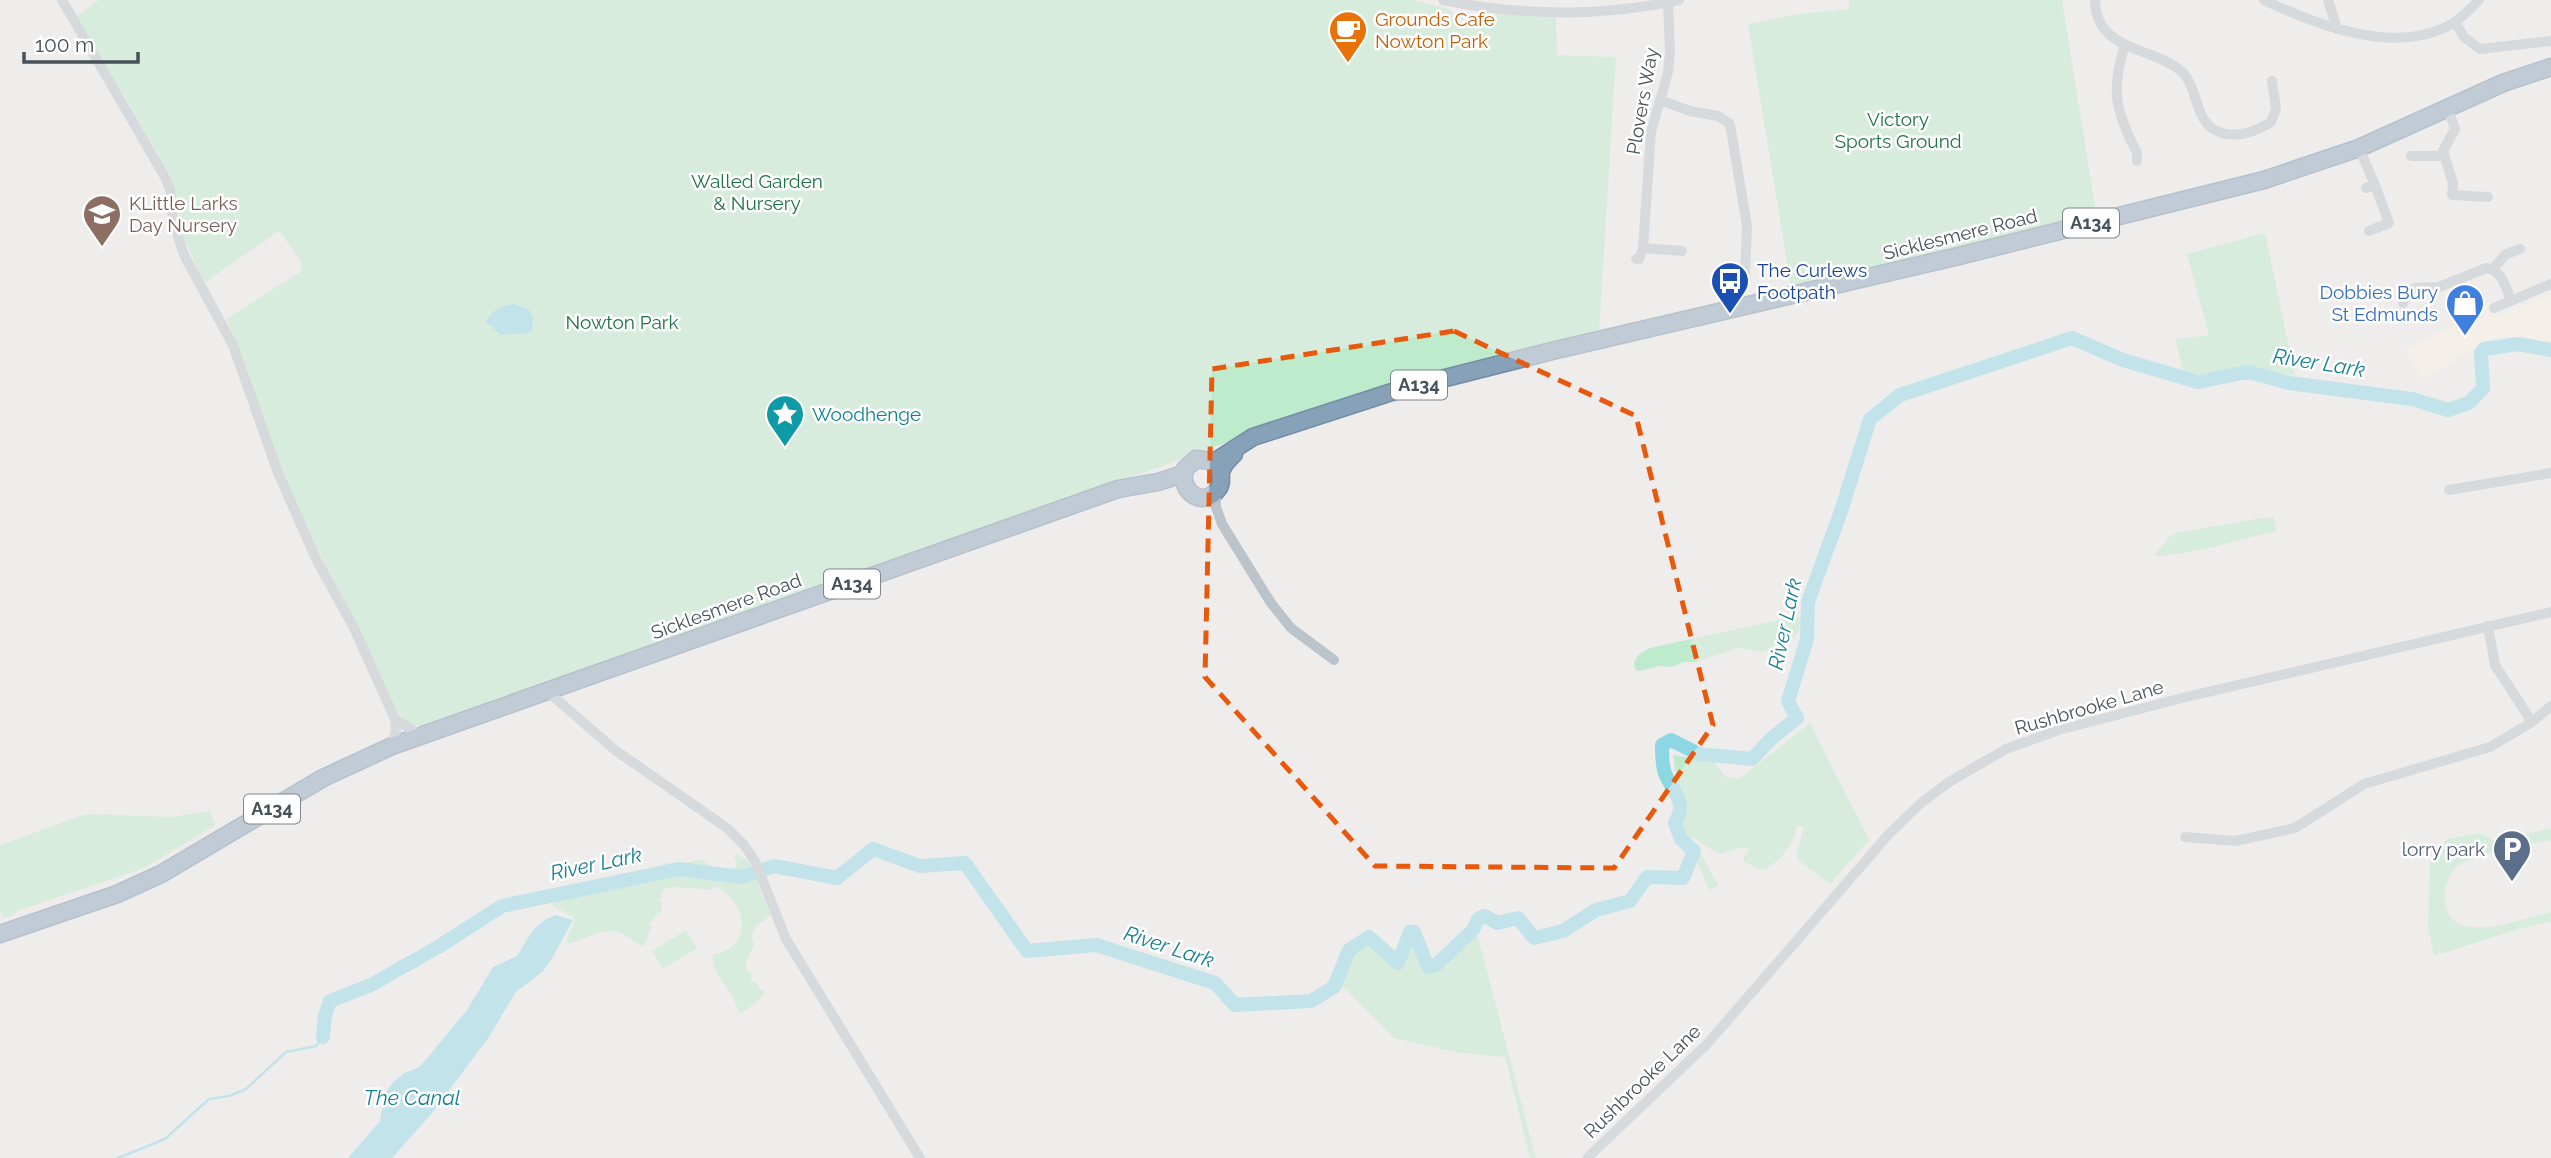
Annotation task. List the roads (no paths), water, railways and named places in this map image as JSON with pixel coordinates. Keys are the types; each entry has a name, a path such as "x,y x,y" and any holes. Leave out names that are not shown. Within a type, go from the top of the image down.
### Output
{"highway":[{"name":"Sicklesmere Road","path":"547,691 1118,489 1184,479 1188,465 1196,459 1206,459 1217,467 1244,442 1398,390 2217,192 2359,148 2503,83 2551,67"},
{"path":"1184,479 1192,494 1213,499 1221,484 1217,467"},
{"name":"A134","path":"0,934 117,894 161,874 323,778 393,746 547,691"}],"street":[{"path":"62,0 165,177 170,189 173,220 184,255 233,345 278,473 317,561 353,626 396,719 393,746"},
{"path":"1443,0 1466,5 1540,12 1621,9 1674,1"},
{"path":"2095,0 2097,16 2104,27 2125,45 2183,72 2203,118 2212,128 2235,135 2271,122 2276,109 2270,87"},
{"path":"2264,0 2323,25 2371,36 2407,36 2429,32 2455,22 2479,0"},
{"path":"2323,25 2328,0"},
{"path":"2328,0 2337,29"},
{"name":"Plovers Way","path":"1636,259 1639,259 1643,248 1651,132 1671,53 1674,1"},
{"path":"2455,22 2464,37 2480,49 2551,41"},
{"path":"2125,45 2116,74 2116,89 2119,111 2137,153 2137,161"},
{"path":"1660,100 1690,111 1718,116 1730,124 1747,226 1747,274"},
{"path":"2448,109 2455,129 2443,151 2453,183 2452,195 2488,197"},
{"path":"2359,148 2370,186 2389,223 2369,231"},
{"path":"2411,156 2445,156"},
{"path":"1643,248 1682,251"},
{"path":"2493,269 2506,254 2520,248"},
{"path":"2403,303 2406,293 2415,288 2439,288 2460,272 2486,268 2500,274 2511,300"},
{"path":"2494,308 2551,284"},
{"path":"2449,489 2551,473"},
{"path":"1213,499 1222,524 1271,603 1290,628 1334,660"},
{"name":"Rushbrooke Lane","path":"1587,1158 1707,1044 1889,834 1921,803 1949,782 2006,749 2059,730 2182,698 2551,612"},
{"path":"2488,626 2495,665 2532,722"},
{"path":"547,691 615,750 727,828 744,845 755,861 786,939 920,1158"},
{"path":"2185,837 2235,841 2295,828 2364,784 2490,747 2532,722 2551,706"},
{"path":"396,719 421,735"}],"water":[{"path":"513,304 528,309 533,316 532,331 501,335 486,322 493,312"},
{"name":"The Canal","path":"555,915 573,920 550,962 515,993 489,1037 432,1113 392,1158 348,1158 380,1121 385,1094 393,1082 404,1073 418,1068 429,1056 467,1010 493,967 517,956 533,930"}],"waterway":[{"name":"River Lark","path":"323,1037 330,1001 371,985 502,906 679,869 742,877 774,866 837,878 873,849 920,866 965,863 1027,951 1096,945 1215,983 1235,1005 1311,1001 1334,987 1349,950 1369,937 1398,963 1410,932 1414,932 1428,967 1436,965 1473,930 1478,919 1485,916 1497,923 1518,918 1534,938 1563,931 1596,910 1630,901 1647,877 1683,878 1694,851 1681,839 1675,823 1680,802 1664,770 1662,745 1671,740 1699,754 1752,759 1797,718 1788,701 1807,639 1808,602 1870,419 1900,395 2072,338 2123,360 2198,382 2248,372 2289,383 2412,399 2448,410 2469,403 2483,388 2481,353 2484,349 2518,344 2551,350"},
{"name":"River Lark","path":"118,1158 165,1139 209,1099 229,1096 246,1089 286,1052 316,1046 323,1037"}],"place":[{"name":"Grounds Cafe Nowton Park","path":"1348,64"},
{"name":"KLittle Larks Day Nursery","path":"102,248"},
{"name":"The Curlews Footpath","path":"1730,315"},
{"name":"Dobbies Bury St Edmunds","path":"2465,337"},
{"name":"Woodhenge","path":"785,448"},
{"name":"lorry park","path":"2512,883"}],"park label":[{"name":"Victory Sports Ground","path":"1898,130"},
{"name":"Walled Garden & Nursery","path":"757,192"},
{"name":"Nowton Park","path":"622,322"}]}
